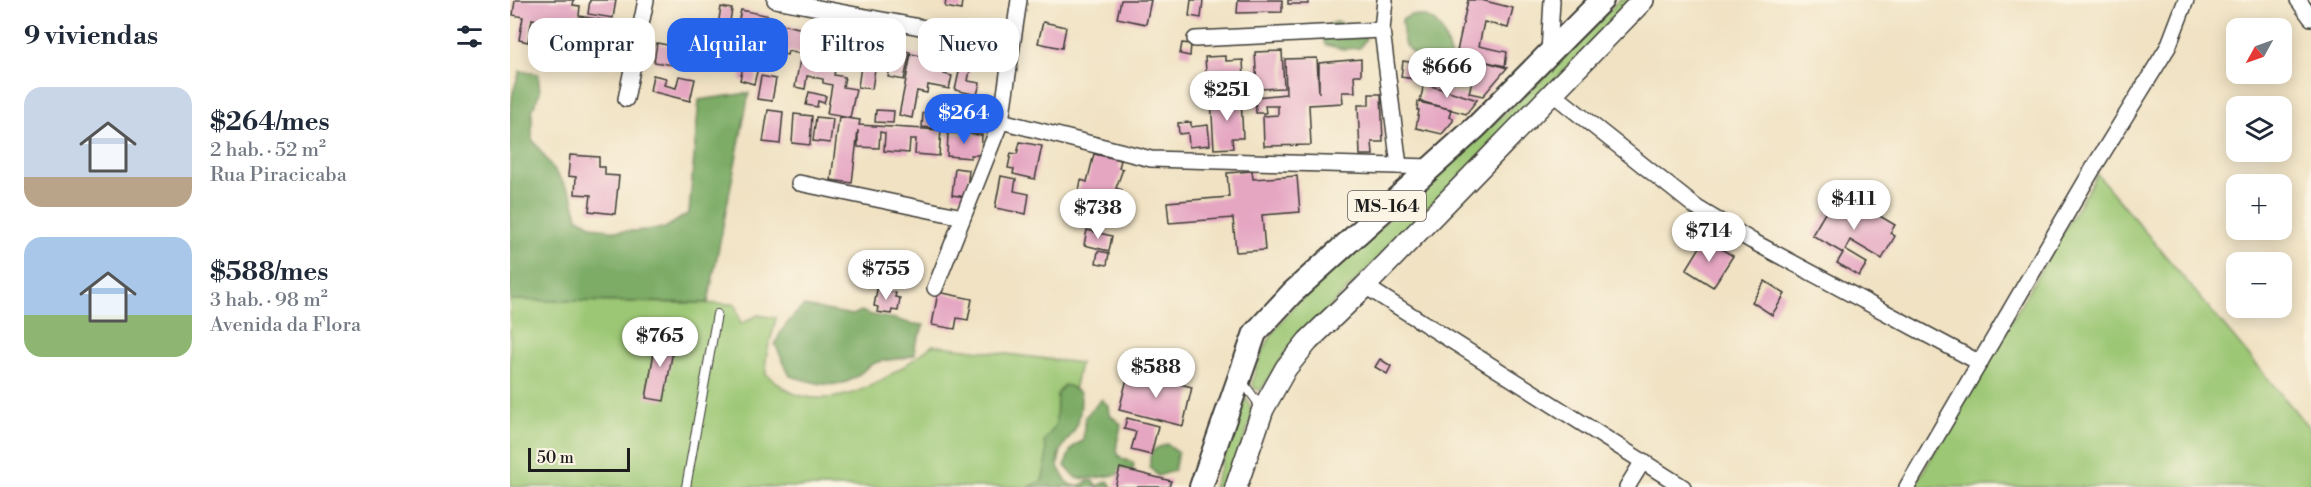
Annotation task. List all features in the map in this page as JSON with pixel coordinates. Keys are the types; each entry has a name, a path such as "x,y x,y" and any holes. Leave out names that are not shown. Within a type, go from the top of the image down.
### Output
{"main road":[{"name":"MS-164","path":"1201,487 1255,333 1273,312 1346,243 1476,127 1602,0"}],"street":[{"path":"627,99 646,0"},
{"path":"775,0 918,27"},
{"path":"1015,18 1018,0"},
{"path":"1385,0 1382,30 1399,166"},
{"path":"1549,53 1552,0"},
{"path":"1236,487 1263,409 1286,368 1308,341 1365,286 1643,0"},
{"path":"1907,487 2094,167 2168,47 2186,0"},
{"path":"2298,0 2311,18"},
{"path":"1195,39 1382,30"},
{"path":"935,288 1001,121 1007,72"},
{"path":"1551,93 1697,208 1752,241 1980,363"},
{"path":"1001,121 1151,159 1432,167"},
{"path":"799,183 963,217"},
{"path":"1365,286 1683,487"},
{"path":"1627,487 1642,461"}],"lane":[{"path":"686,487 717,314"},
{"path":"1239,377 1263,409"}],"green space":[{"path":"1619,0 1635,0 1287,350 1261,390 1255,389 1252,384 1258,361 1274,331 1296,304 1541,80"},
{"path":"1410,15 1428,18 1443,33 1451,58 1437,71 1426,71 1404,43 1402,20"},
{"path":"1335,22 1341,23 1366,38 1360,48 1343,49 1326,45 1323,39 1325,27"},
{"path":"1467,57 1478,65 1468,86 1448,85 1430,77 1458,69"},
{"path":"520,71 538,74 540,92 532,111 532,139 572,195 578,218 595,227 616,231 665,228 689,213 699,100 749,93 708,303 510,300 510,114 513,92"},
{"path":"2097,174 2311,430 2311,487 1914,487"},
{"path":"510,300 735,304 741,324 758,315 776,318 767,352 766,374 792,393 820,398 838,397 872,385 933,345 1080,363 1053,487 510,487"},
{"path":"804,306 853,315 861,311 911,324 924,325 915,346 915,354 906,358 874,363 855,378 843,383 821,384 790,376 775,344 780,333"},
{"path":"1064,385 1080,393 1081,405 1077,425 1059,454 1058,467 1071,485 1077,486 1093,481 1097,486 1108,481 1112,487 1028,487 1042,481 1046,457 1044,442 1056,424 1057,394"},
{"path":"1246,397 1253,413 1228,487 1213,487"},
{"path":"1102,399 1108,406 1109,414 1121,424 1117,452 1123,459 1133,462 1134,468 1127,474 1089,479 1076,478 1065,466 1073,448 1083,441 1085,417"},
{"path":"1167,444 1178,453 1174,471 1158,476 1150,468 1150,457 1154,449"}],"building":[{"path":"515,0 574,0 573,5 580,6 579,16 591,18 528,18 528,42 519,40 523,17 513,15"},
{"path":"590,0 616,0 613,18 588,14"},
{"path":"946,0 962,0 961,10 945,7"},
{"path":"1121,0 1151,0 1146,24 1117,18"},
{"path":"1191,0 1203,0 1201,18 1189,16"},
{"path":"1238,0 1282,0 1282,12 1237,13"},
{"path":"1288,0 1308,0 1308,4 1288,4"},
{"path":"1468,0 1481,0 1513,8 1508,28 1484,22 1479,46 1507,52 1505,66 1483,61 1507,68 1483,96 1469,93 1477,60 1456,56"},
{"path":"721,7 732,9 730,18 719,18"},
{"path":"741,10 770,16 769,18 739,18"},
{"path":"1043,22 1066,27 1062,48 1038,43"},
{"path":"788,26 800,28 800,54 788,51"},
{"path":"657,43 667,45 667,64 655,62"},
{"path":"1182,43 1191,44 1190,56 1180,54"},
{"path":"906,51 910,52 906,71"},
{"path":"1282,51 1284,88 1257,89 1255,52"},
{"path":"911,54 918,55 918,72 944,72 944,74 952,76 949,89 928,85 927,93 917,91 912,118 899,115"},
{"path":"1226,56 1226,61 1243,60 1244,79 1227,80 1228,96 1196,98 1196,86 1207,86 1205,57"},
{"path":"1317,58 1319,93 1319,63 1361,59 1361,75 1354,75 1355,92 1342,92 1343,103 1309,105 1311,145 1264,146 1263,116 1278,115 1278,106 1265,106 1266,113 1256,113 1255,97 1286,94 1285,59"},
{"path":"800,60 800,72 835,72 834,75 845,77 843,87 856,89 850,118 827,114 832,85 823,83 823,79 807,76 805,89 795,87"},
{"path":"1403,61 1424,64 1456,61 1458,76 1422,80 1401,77"},
{"path":"742,72 757,72 754,84 740,80"},
{"path":"860,72 875,72 872,89 858,87"},
{"path":"889,72 906,72 904,80 888,77"},
{"path":"959,72 970,72 968,81 980,83 977,95 955,90"},
{"path":"653,75 666,78 664,85 676,88 679,76 695,79 690,101 650,91"},
{"path":"761,76 776,79 772,101 757,99"},
{"path":"1424,84 1477,100 1466,114 1420,101"},
{"path":"809,92 826,96 824,103 818,101 817,107 806,105"},
{"path":"1369,94 1381,94 1383,142 1372,142 1373,155 1360,155 1358,105 1369,105"},
{"path":"1241,97 1243,138 1232,138 1233,148 1214,149 1211,99"},
{"path":"1418,102 1451,109 1449,117 1453,118 1453,121 1442,134 1416,128"},
{"path":"960,106 973,108 971,121 958,119"},
{"path":"768,110 783,112 780,144 763,142"},
{"path":"876,110 894,111 893,123 875,122"},
{"path":"923,113 943,115 942,129 922,127"},
{"path":"794,114 812,116 810,145 792,143"},
{"path":"816,117 833,119 830,143 813,141"},
{"path":"839,117 860,120 859,125 941,130 939,156 915,154 916,139 910,139 909,153 884,151 885,133 880,132 879,148 858,147 858,130 852,183 831,180"},
{"path":"1191,122 1191,127 1208,125 1210,145 1189,147 1188,133 1179,134 1178,123"},
{"path":"948,133 982,135 981,155 971,155 971,158 947,156"},
{"path":"1020,142 1042,146 1035,179 1013,174 1014,169 1008,168 1011,153 1017,154"},
{"path":"1094,154 1121,160 1119,168 1123,169 1116,188 1122,190 1119,207 1095,202 1090,221 1074,217 1081,180 1087,182"},
{"path":"570,155 599,157 599,167 605,167 605,175 619,176 615,214 589,211 591,195 575,194 576,177 568,176"},
{"path":"955,168 969,170 966,197 952,195"},
{"path":"1252,171 1253,179 1297,176 1300,212 1262,215 1265,250 1236,252 1233,218 1169,223 1167,202 1229,197 1227,173"},
{"path":"1001,176 1016,179 1014,191 1029,194 1026,214 995,208"},
{"path":"1838,191 1895,225 1890,233 1895,236 1882,259 1850,240 1845,250 1867,263 1859,276 1837,263 1843,253 1812,235"},
{"path":"1087,230 1112,236 1109,251 1084,245"},
{"path":"1705,239 1733,256 1713,287 1686,270"},
{"path":"1098,251 1109,253 1107,265 1096,263"},
{"path":"1765,281 1785,294 1772,315 1752,302"},
{"path":"878,284 886,285 885,291 896,293 895,297 900,298 898,311 892,310 891,314 877,312 878,307 874,306"},
{"path":"938,292 972,299 968,320 957,318 955,329 932,325"},
{"path":"657,335 675,339 664,401 646,398"},
{"path":"1380,359 1391,366 1387,374 1375,367"},
{"path":"1129,371 1192,387 1183,426 1119,410"},
{"path":"1127,418 1158,426 1151,455 1131,450 1136,432 1124,429"},
{"path":"1120,468 1171,481 1169,487 1115,487"}]}
